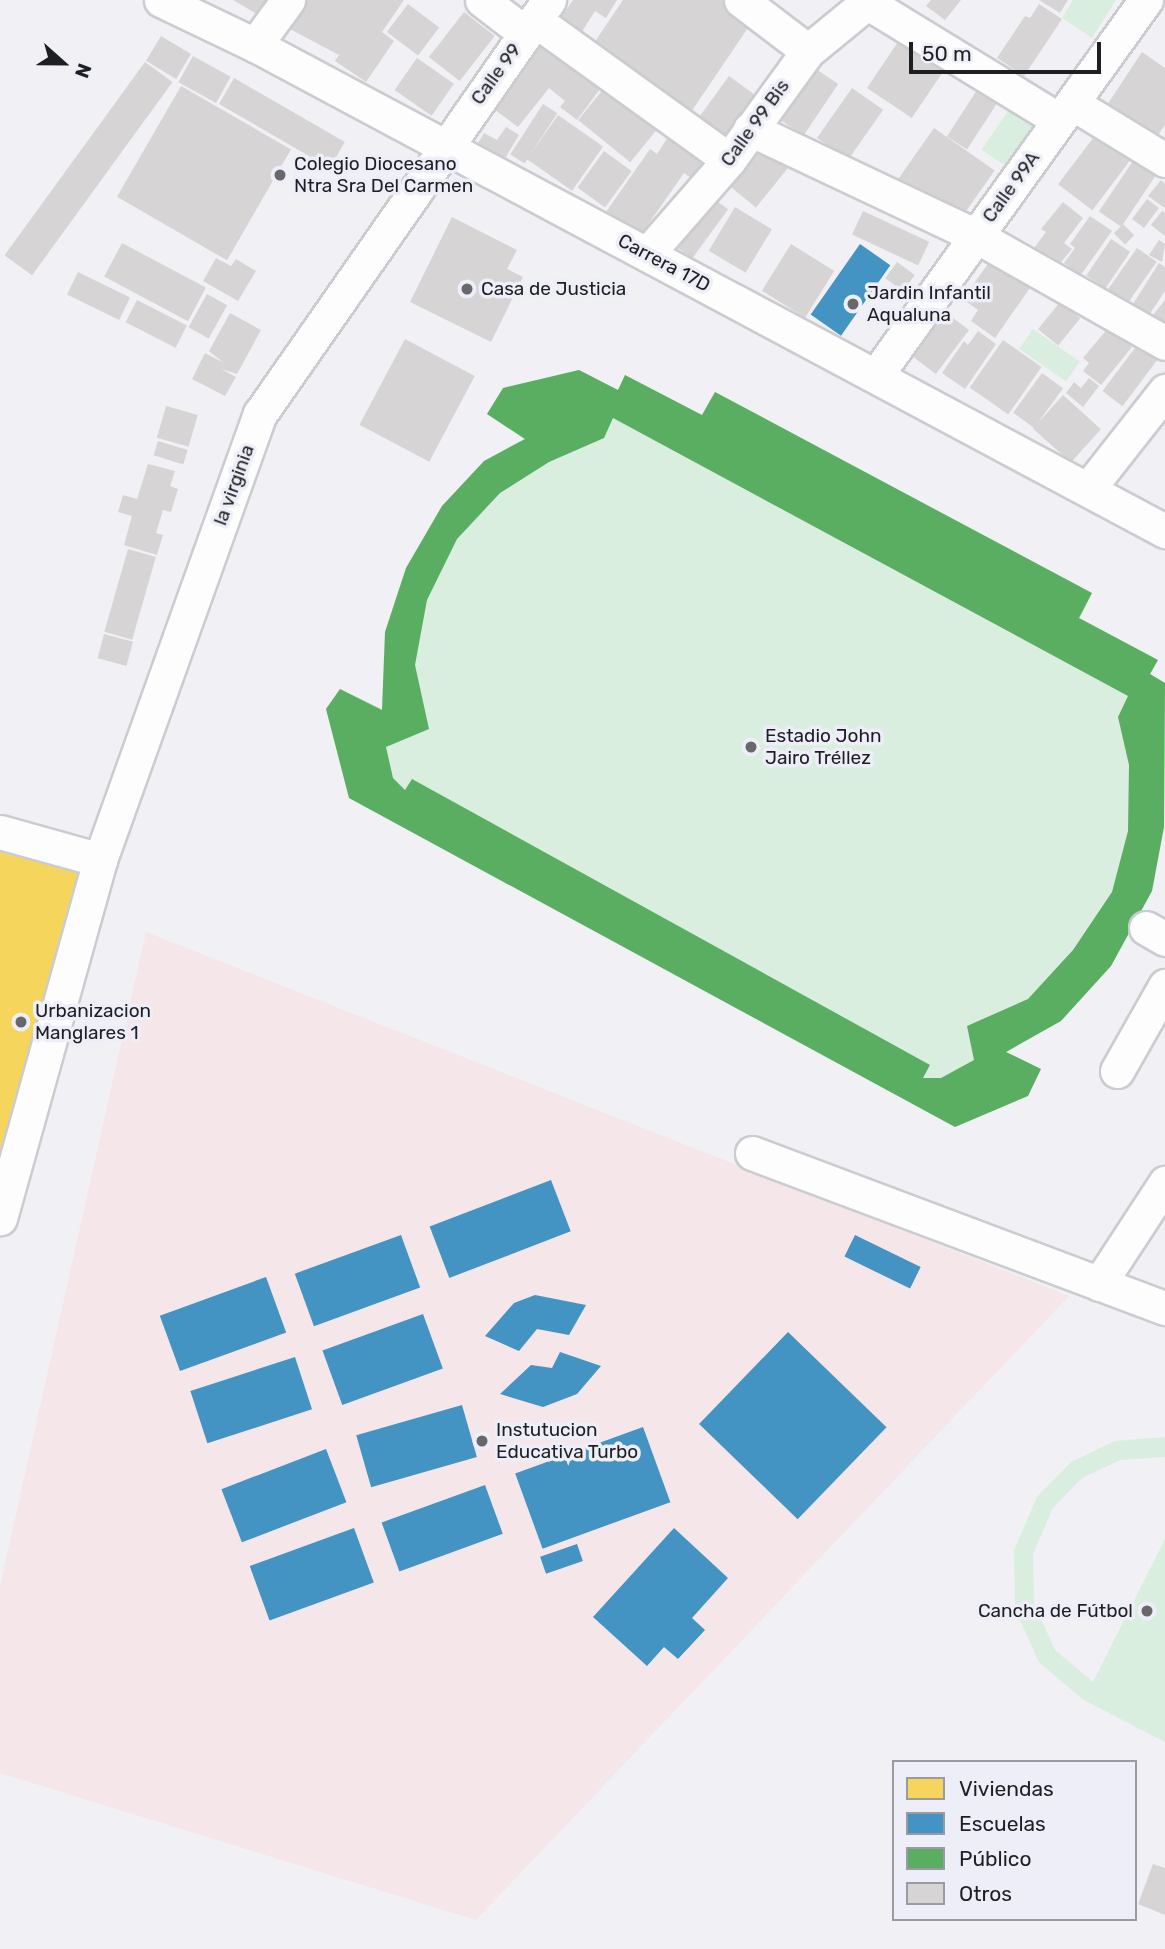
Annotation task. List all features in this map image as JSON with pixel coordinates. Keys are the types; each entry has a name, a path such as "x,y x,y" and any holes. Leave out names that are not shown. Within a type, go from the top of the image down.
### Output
{"street":[{"name":"Carrera 17D","path":"161,0 255,45 443,148 877,374 1165,531"},
{"path":"255,45 288,0"},
{"path":"482,0 536,17 729,160"},
{"path":"741,0 808,51"},
{"name":"Calle 99A","path":"877,374 1146,0"},
{"path":"869,2 1065,112 1165,160"},
{"name":"Calle 99 Bis","path":"647,254 729,160 808,51 869,2"},
{"name":"Calle 99","path":"443,148 536,17"},
{"path":"750,129 976,236 1165,343"},
{"name":"la virginia","path":"0,1218 100,860 260,414 443,148"},
{"path":"1088,489 1165,391"},
{"path":"0,832 100,860"},
{"path":"1117,1071 1165,986"},
{"path":"752,1153 1165,1308"},
{"path":"1099,1284 1165,1183"}],"shaded area":[{"name":"Instutucion Educativa Turbo","path":"146,932 1069,1296 476,1920 0,1773 0,1586"}],"green space":[{"path":"1073,0 1116,0 1092,38 1062,18"},
{"path":"1012,105 1042,125 1012,170 982,150"},
{"path":"1033,329 1080,362 1066,381 1019,349"},
{"name":"Estadio John Jairo Tréllez","path":"579,370 618,390 625,375 702,415 715,392 1092,593 1080,618 1158,660 1150,674 1165,683 1164,827 1152,891 1111,966 1061,1021 1007,1052 1041,1069 1028,1096 955,1127 349,798 326,709 340,689 382,709 385,632 406,568 442,506 484,461 524,439 487,414 503,388"},
{"path":"1165,1437 1165,1457 1120,1460 1082,1478 1053,1508 1033,1554 1034,1604 1055,1650 1093,1682 1165,1539 1165,1742 1082,1699 1039,1662 1015,1609 1014,1550 1037,1497 1071,1462 1115,1441"}],"building: Viviendas":[{"name":"Urbanizacion Manglares 1","path":"0,842 85,869 0,1171"}],"building: Escuelas":[{"path":"860,244 890,265 841,336 811,314"},
{"path":"551,1180 571,1231 449,1278 430,1227"},
{"path":"401,1235 420,1288 314,1326 295,1274"},
{"path":"855,1235 921,1267 910,1289 844,1257"},
{"path":"266,1277 286,1332 180,1371 160,1316"},
{"path":"535,1295 586,1305 569,1335 537,1329 519,1351 485,1336 514,1303"},
{"path":"423,1314 443,1369 342,1405 322,1351"},
{"path":"788,1332 887,1427 798,1519 699,1424"},
{"path":"560,1352 601,1366 577,1394 543,1407 500,1394 531,1365 552,1368"},
{"path":"295,1357 312,1409 207,1443 190,1391"},
{"path":"462,1405 477,1457 371,1487 356,1435"},
{"path":"643,1427 670,1502 543,1549 515,1474"},
{"path":"326,1449 346,1502 242,1542 221,1489"},
{"path":"485,1485 503,1534 399,1571 382,1523"},
{"path":"354,1528 374,1583 270,1620 250,1566"},
{"path":"674,1528 728,1578 692,1618 705,1630 678,1659 664,1647 647,1666 593,1617"},
{"path":"577,1544 583,1561 546,1574 540,1557"}],"building: Público":[{"path":"579,370 618,390 625,375 702,415 715,392 1092,593 1079,618 1158,660 1150,674 1165,683 1164,827 1152,891 1111,966 1061,1021 1006,1052 1041,1069 1028,1096 955,1127 349,798 326,709 340,689 382,710 385,632 406,568 442,506 484,461 525,439 487,414 503,388","holes":["613,418 1128,696 1118,717 1129,765 1128,831 1112,892 1073,950 1028,999 967,1026 974,1060 941,1078 923,1078 930,1065 412,779 405,790 393,778 386,747 429,729 415,665 427,600 457,539 500,493 549,462 604,438"]}],"building: Otros":[{"path":"233,0 271,0 262,17"},
{"path":"304,0 404,0 382,32 394,41 366,82 335,61 339,55 286,27"},
{"path":"573,0 617,0 606,18 595,11 576,41 555,27"},
{"path":"623,0 733,0 756,16 689,115 590,49"},
{"path":"931,0 961,0 945,20 926,6"},
{"path":"1039,0 1068,0 1060,13"},
{"path":"408,4 439,27 418,55 387,32"},
{"path":"1039,4 1062,19 1024,76 997,58 1025,16 1030,18"},
{"path":"464,12 495,36 460,81 429,57"},
{"path":"546,35 606,81 577,120 560,107 565,101 549,88 518,127 491,107"},
{"path":"161,36 191,54 176,79 146,61"},
{"path":"900,39 945,69 912,118 867,88"},
{"path":"1142,52 1165,68 1165,125 1154,141 1105,108"},
{"path":"193,56 231,77 216,103 178,82"},
{"path":"417,58 454,84 431,116 395,90"},
{"path":"145,62 173,82 32,275 5,255"},
{"path":"810,65 838,84 804,135 775,116"},
{"path":"729,76 757,96 722,144 694,124"},
{"path":"234,78 345,142 330,168 219,104"},
{"path":"609,82 661,124 630,162 578,120"},
{"path":"181,86 291,149 227,260 117,197"},
{"path":"979,87 999,100 967,150 947,136"},
{"path":"852,88 883,110 848,160 817,138"},
{"path":"543,104 557,113 525,164 510,154"},
{"path":"558,115 603,147 572,191 527,159"},
{"path":"506,127 519,135 501,165 475,148 484,133 497,140"},
{"path":"934,128 995,170 958,222 898,180"},
{"path":"672,131 707,156 691,178 684,173 640,236 606,212 650,149 657,154"},
{"path":"1096,134 1130,160 1092,210 1058,184"},
{"path":"767,143 792,163 756,207 731,187"},
{"path":"604,151 632,171 605,207 578,187"},
{"path":"1133,161 1155,176 1121,227 1099,212"},
{"path":"1161,180 1165,184 1165,208 1148,196"},
{"path":"703,191 728,209 692,259 667,240"},
{"path":"1147,199 1159,208 1144,228 1132,219"},
{"path":"1063,202 1083,218 1064,243 1072,249 1057,267 1034,248 1046,232 1041,229"},
{"path":"735,207 772,229 746,273 709,251"},
{"path":"863,211 929,242 918,265 852,235"},
{"path":"1162,211 1165,213 1165,236 1151,225"},
{"path":"1090,216 1112,231 1080,276 1064,263 1075,248 1070,244"},
{"name":"Casa de Justicia","path":"452,217 517,250 507,269 523,277 491,342 410,302"},
{"path":"1123,224 1134,235 1125,245 1114,233"},
{"path":"1111,239 1130,252 1105,288 1086,275"},
{"path":"1159,240 1165,244 1162,262 1149,255"},
{"path":"122,243 206,288 188,321 104,277"},
{"path":"791,244 834,271 805,318 762,291"},
{"path":"1137,248 1157,262 1128,303 1108,289"},
{"path":"216,258 231,266 236,259 256,271 238,301 203,281"},
{"path":"992,258 1032,285 995,338 971,321 978,310 963,299"},
{"path":"897,262 915,275 903,291 885,278"},
{"path":"1159,263 1165,267 1165,291 1149,315 1133,304"},
{"path":"78,272 130,297 119,320 67,294"},
{"path":"207,294 227,305 209,338 189,327"},
{"path":"137,300 187,325 176,348 126,322"},
{"path":"1165,300 1165,324 1153,315"},
{"path":"1060,302 1080,318 1058,346 1038,329"},
{"path":"945,312 969,330 936,374 912,356"},
{"path":"230,313 261,330 237,374 221,369 236,377 225,396 192,379 205,353 224,363 209,351"},
{"path":"1108,328 1132,347 1101,385 1083,371 1089,363 1083,358"},
{"path":"978,331 996,344 965,389 942,373 964,341 968,345"},
{"path":"405,339 475,376 429,462 359,425"},
{"path":"1003,340 1042,367 1008,414 970,388"},
{"path":"1138,344 1158,359 1122,406 1102,391"},
{"path":"1042,373 1063,388 1034,428 1013,413"},
{"path":"1089,378 1099,386 1083,407 1066,393 1074,382 1081,388"},
{"path":"1063,395 1101,429 1071,463 1033,428"},
{"path":"166,406 198,415 189,447 157,438"},
{"path":"158,441 188,450 183,464 154,455"},
{"path":"148,464 175,471 170,486 178,489 171,512 163,510 156,533 163,535 157,555 124,545 132,516 118,512 123,495 137,499"},
{"path":"128,549 156,557 132,640 104,632"},
{"path":"104,634 133,642 127,666 98,658"},
{"path":"1153,1864 1165,1868 1165,1915 1138,1904"}],"place":[{"name":"Colegio Diocesano Ntra Sra Del Carmen","path":"280,175"},
{"name":"Casa de Justicia","path":"467,289"},
{"name":"Jardin Infantil Aqualuna","path":"853,304"},
{"name":"Estadio John Jairo Tréllez","path":"751,747"},
{"name":"Urbanizacion Manglares 1","path":"21,1022"},
{"name":"Instutucion Educativa Turbo","path":"482,1441"},
{"name":"Cancha de Fútbol","path":"1147,1611"}]}
